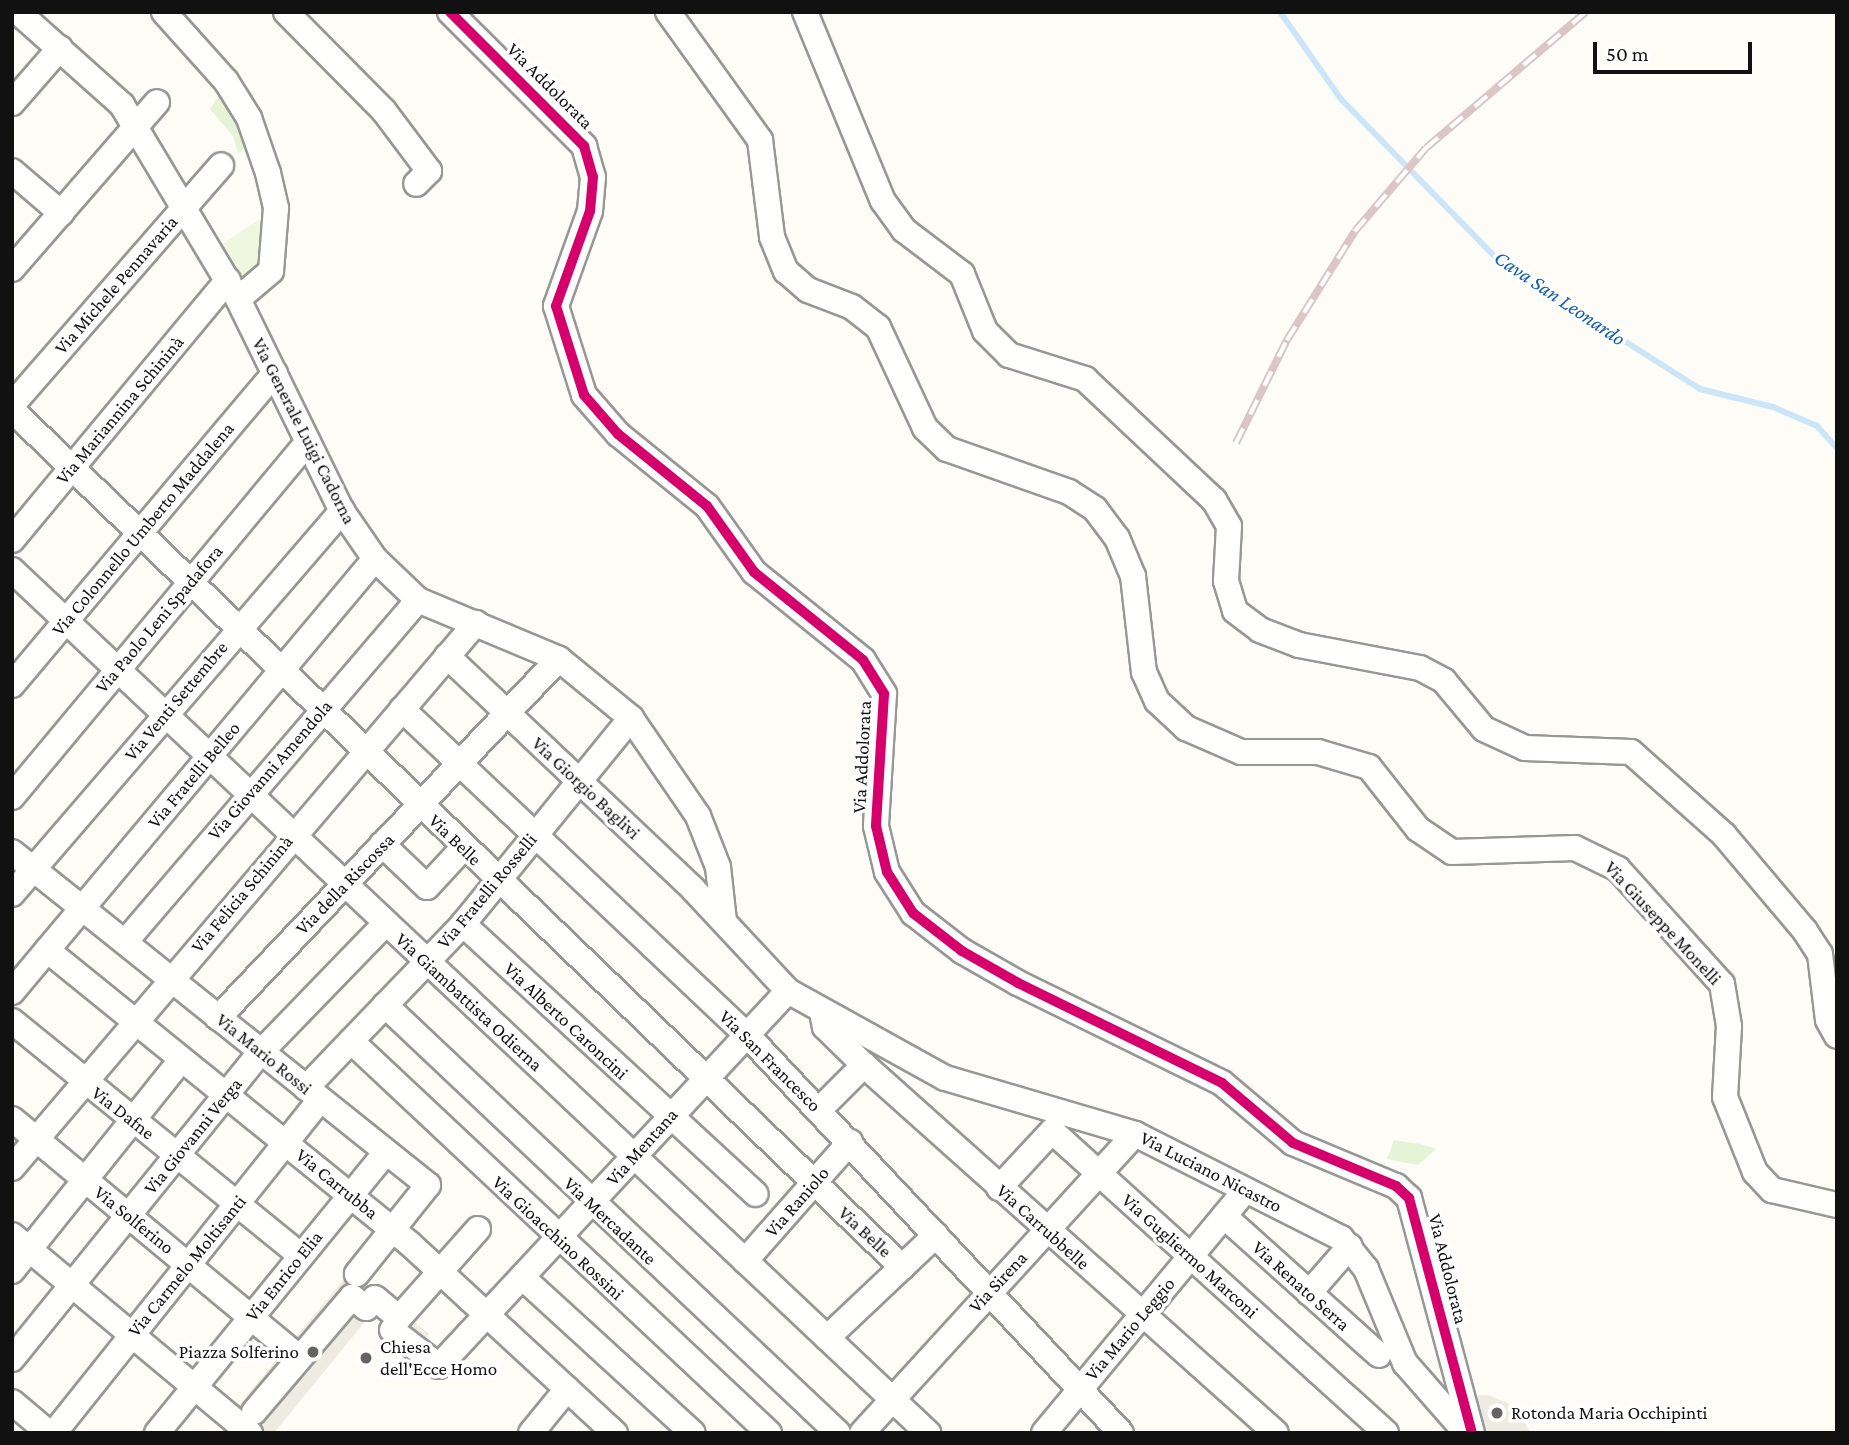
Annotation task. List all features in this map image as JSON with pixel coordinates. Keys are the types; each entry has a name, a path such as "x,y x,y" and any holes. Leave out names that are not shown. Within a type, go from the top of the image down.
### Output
{"street":[{"name":"Via Generale Luigi Cadorna","path":"18,12 122,105 233,289 342,511 375,559 418,600 559,659 632,718 698,816 719,867 724,921"},
{"name":"Via Mariannina Schininà","path":"12,540 72,467 233,289 271,271 277,229 268,173 249,118 226,81 164,12"},
{"path":"286,12 384,111 429,171 416,184"},
{"name":"Via Addolorata","path":"450,12 584,146 593,177 590,211 556,306 584,395 618,434 707,506 754,572 863,660 884,694 876,826 887,872 914,913 962,951 1018,983 1222,1083 1293,1143 1396,1186 1409,1198 1419,1217 1471,1429"},
{"name":"Via Giuseppe Monelli","path":"668,12 760,139 772,237 786,271 807,290 852,307 878,327 925,428 947,450 1069,492 1095,509 1117,538 1133,576 1143,672 1157,701 1186,728 1241,752 1318,752 1369,766 1418,829 1452,852 1575,848 1618,869 1722,984 1729,1026 1725,1097 1755,1172 1772,1190 1837,1205"},
{"path":"805,12 883,201 904,230 962,274 985,331 1009,355 1085,379 1214,500 1229,526 1226,581 1235,611 1260,630 1299,645 1420,668 1444,681 1485,729 1525,748 1631,752 1724,835 1805,931 1820,954 1828,1020 1837,1036"},
{"path":"12,103 60,48"},
{"path":"12,269 157,102"},
{"name":"Via Michele Pennavaria","path":"12,407 221,165"},
{"path":"12,171 61,213"},
{"name":"Via Colonnello Umberto Maddalena","path":"12,685 275,373"},
{"name":"Via Belle","path":"12,407 463,848 902,1267"},
{"name":"Via Paolo Leni Spadafora","path":"12,797 189,580 308,442"},
{"name":"Via Venti Settembre","path":"12,894 237,628 342,511"},
{"name":"Via Fratelli Belleo","path":"12,992 375,559"},
{"name":"Via Giambattista Odierna","path":"12,570 291,836 928,1433"},
{"name":"Via Giovanni Amendola","path":"125,942 247,794 418,600"},
{"name":"Via Felicia Schininà","path":"12,1168 291,836 476,623"},
{"name":"Via Giorgio Baglivi","path":"447,656 724,921 788,991"},
{"name":"Via della Riscossa","path":"218,1018 460,764 505,712 559,659"},
{"name":"Via San Francesco","path":"402,709 532,837 747,1035 1121,1433"},
{"name":"Via Fratelli Rosselli","path":"313,1094 351,1041 463,924 632,718"},
{"path":"382,844 427,887 463,848"},
{"name":"Via Mario Rossi","path":"12,852 428,1185 394,1231 357,1274"},
{"name":"Via Giovanni Verga","path":"12,1359 261,1052 385,924"},
{"name":"Via Alberto Caroncini","path":"463,924 756,1194"},
{"name":"Via Carrubba","path":"47,950 394,1231 615,1433"},
{"name":"Via Mentana","path":"398,1321 439,1366 788,991"},
{"name":"Via Luciano Nicastro","path":"788,991 944,1078 1135,1134 1243,1193 1312,1222 1350,1246"},
{"name":"Via Mercadante","path":"385,1005 590,1204 838,1433"},
{"name":"Via Carrubbelle","path":"822,1012 824,1027 864,1065 1141,1316 1276,1433"},
{"name":"Via Dafne","path":"12,1021 301,1256"},
{"name":"Via Gioacchino Rossini","path":"351,1041 558,1240 769,1433"},
{"path":"12,1271 21,1242 87,1181 181,1060"},
{"path":"819,1110 864,1065"},
{"name":"Via Carmelo Moltisanti","path":"52,1433 286,1143 313,1094"},
{"name":"Via Solferino","path":"12,1119 294,1353"},
{"name":"Via Gugliermo Marconi","path":"999,1188 1052,1131 1386,1433"},
{"name":"Via Sirena","path":"862,1433 891,1398 1135,1134"},
{"name":"Via Raniolo","path":"745,1261 850,1142"},
{"name":"Via Enrico Elia","path":"157,1433 386,1153"},
{"name":"Via Mario Leggio","path":"1044,1433 1243,1193"},
{"name":"Via Renato Serra","path":"1224,1216 1378,1355"},
{"path":"398,1321 478,1229"},
{"path":"827,1338 936,1235"},
{"path":"21,1242 194,1387 245,1426 294,1353 352,1297 366,1308 375,1298 399,1318 398,1321"},
{"path":"1309,1293 1350,1246 1405,1363 1461,1427 1471,1429"},
{"path":"522,1277 693,1433"},
{"path":"531,1433 567,1389"},
{"path":"12,1402 52,1433"}],"green space":[{"path":"220,94 235,115 252,157 245,148 238,153 233,136 210,109"},
{"path":"265,216 262,266 237,280 217,247"},
{"path":"1394,1140 1436,1149 1418,1165 1387,1159"}],"shaded area":[{"name":"Piazza Solferino","path":"351,1271 429,1334 422,1343 376,1308 274,1433 250,1433 233,1412"},
{"name":"Rotonda Maria Occhipinti","path":"1489,1395 1514,1406 1531,1433 1479,1433 1469,1396"}],"waterway":[{"name":"Cava San Leonardo","path":"1280,12 1341,99 1500,262 1700,389 1773,407 1817,426 1837,448"}],"railway":[{"path":"1236,443 1287,340 1355,231 1426,148 1586,12"}],"cycle path":[{"path":"450,12 584,146 593,177 590,211 556,306 584,395 618,434 707,506 754,572 863,660 884,694 876,826 887,872 913,913 962,951 1018,983 1222,1083 1293,1143 1396,1186 1409,1198 1472,1433"}],"place":[{"name":"Piazza Solferino","path":"313,1352"},
{"name":"Chiesa dell'Ecce Homo","path":"366,1358"},
{"name":"Rotonda Maria Occhipinti","path":"1497,1413"}]}
